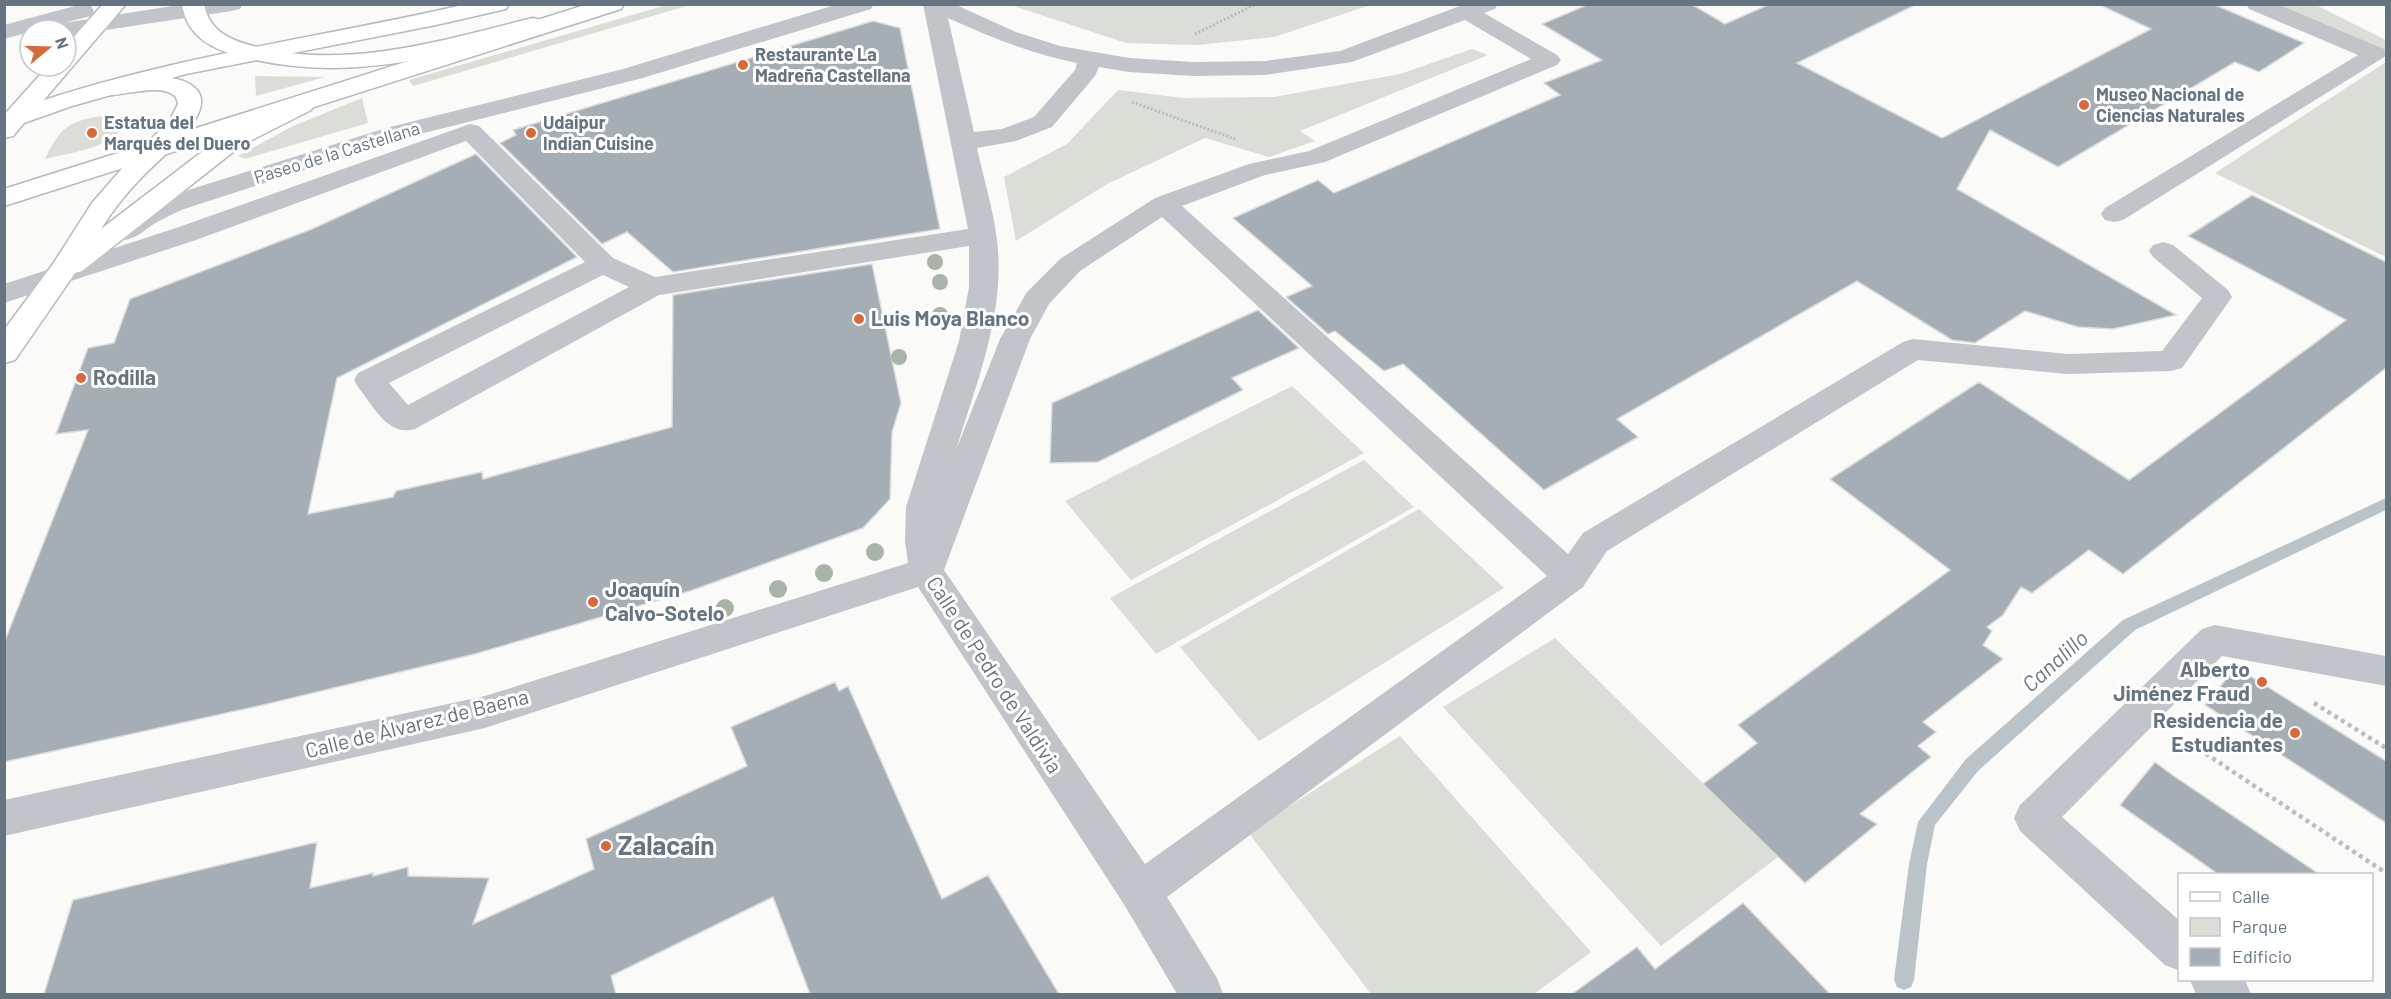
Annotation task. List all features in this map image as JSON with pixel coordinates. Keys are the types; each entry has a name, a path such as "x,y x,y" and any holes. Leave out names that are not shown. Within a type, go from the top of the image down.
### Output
{"main road":[{"path":"78,44 100,14 115,4"},
{"path":"7,124 102,89 250,54 402,26 498,4"},
{"path":"193,7 199,27 216,40 250,54 304,63 327,64 381,60 607,6"},
{"path":"4,198 337,90 607,6"},
{"path":"7,124 50,78"},
{"path":"4,353 116,190 186,117 190,106 189,96 181,88 170,84 102,89"},
{"path":"61,273 233,140 275,117 337,90"}],"street":[{"path":"4,32 108,4"},
{"path":"4,20 232,4"},
{"name":"Paseo de la Castellana","path":"4,294 61,273 197,231 631,74 862,4"},
{"path":"926,571 1015,339 1036,298 1070,265 1164,204 1258,169 1316,157 1549,60 1478,9 1344,57 1265,68 1193,69 1129,64 1056,52 1008,37 935,4"},
{"name":"Calle de Pedro de Valdivia","path":"935,4 983,236 983,287 974,341 923,507 922,541 926,571 1140,892 1201,994"},
{"path":"2114,214 2376,54 2257,4"},
{"path":"78,23 100,14"},
{"path":"962,137 977,140 1007,135 1043,122 1087,70 1089,58"},
{"name":"Paseo de la Castellana","path":"61,273 148,216 175,203 395,133 631,74"},
{"path":"470,131 603,264 652,287"},
{"path":"1164,204 1570,577"},
{"path":"603,264 369,380 404,421 652,287 983,236"},
{"path":"1140,892 1570,577 1595,542 1913,349 2068,364 2171,361 2218,297 2163,250"},
{"name":"Calle de Álvarez de Baena","path":"4,818 485,712 926,571"},
{"path":"2178,948 2034,818 2215,640 2386,671"},
{"path":"2213,981 2229,994"}],"path":[{"path":"1078,82 1295,161"},
{"path":"2142,711 2386,873"}],"green space":[{"path":"670,4 690,5 413,86 409,80"},
{"path":"1011,5 1370,5 1274,37 1197,45 1126,43"},
{"path":"2259,5 2316,5 2386,40 2386,54"},
{"path":"1472,49 1488,55 1300,131 1315,141 1269,157 1205,138 1107,184 1016,241 1004,177 1067,144 1118,90 1183,98 1274,97 1400,74"},
{"path":"2386,62 2386,257 2215,173"},
{"path":"255,76 325,77 256,96"},
{"path":"362,98 368,123 245,159 238,156 293,126"},
{"path":"103,116 119,119 123,123 122,128 97,146 45,159 55,140 66,128 82,120"},
{"path":"1292,386 1364,453 1131,580 1065,501"},
{"path":"1364,460 1414,507 1156,654 1110,598"},
{"path":"1419,509 1504,588 1259,741 1180,647"},
{"path":"1555,638 1778,857 1661,946 1443,707"},
{"path":"1400,736 1591,952 1534,994 1371,994 1248,832"}],"building":[{"path":"1589,4 1691,4 1725,24 1770,4 1917,4 1797,63 1942,138 2151,29 2098,4 2213,4 2304,43 2259,72 2235,62 2058,167 1990,130 1957,189 2176,315 2113,329 2078,327 2025,311 1975,343 1952,340 1857,281 1617,419 1638,437 1544,490 1403,364 1384,371 1335,331 1328,334 1286,297 1312,286 1233,218 1318,180 1334,193 1560,95 1544,83 1602,60 1542,24"},
{"path":"873,21 900,28 940,229 673,272 627,232 602,244 500,143 516,135 513,130"},
{"path":"476,154 577,257 337,378 308,514 393,497 396,491 482,472 483,479 672,427 673,295 872,264 901,403 892,432 890,499 863,528 693,590 475,654 263,705 4,762 4,643 88,430 56,434 88,348 114,343 130,299 312,229"},
{"path":"2252,195 2386,262 2386,368 2123,574 2089,550 2032,593 2021,587 2003,615 1987,627 1992,631 1983,645 2003,659 1923,722 1936,732 1918,746 1931,757 1860,814 1877,824 1805,883 1703,784 1757,743 1738,725 1950,570 1830,479 1979,382 2129,480 2346,320 2188,236"},
{"path":"1258,310 1299,348 1232,378 1243,390 1098,462 1050,463 1052,403"},
{"name":"Residencia de Estudiantes","path":"2236,667 2386,761 2386,823 2205,705"},
{"path":"835,682 839,691 848,686 942,899 988,875 1059,994 810,994 773,897 611,976 616,994 44,994 73,900 317,842 310,888 408,867 408,876 489,878 473,924 594,869 586,839 747,766 731,727"},
{"name":"Residencia de Estudiantes","path":"2155,762 2318,873 2217,873 2120,805"},
{"path":"1743,903 1830,994 1572,994 1637,947 1655,969"}],"waterway":[{"name":"Canalillo","path":"1904,980 1918,864 1927,822 1972,765 2129,625 2386,504"}],"place":[{"name":"Restaurante La Madreña Castellana","path":"743,65"},
{"name":"Museo Nacional de Ciencias Naturales","path":"2084,105"},
{"name":"Estatua del Marqués del Duero","path":"92,133"},
{"name":"Udaipur Indian Cuisine","path":"531,133"},
{"name":"Luis Moya Blanco","path":"859,319"},
{"name":"Rodilla","path":"81,378"},
{"name":"Joaquín Calvo-Sotelo","path":"593,602"},
{"name":"Alberto Jiménez Fraud","path":"2262,682"},
{"name":"Residencia de Estudiantes","path":"2295,733"},
{"name":"Zalacaín","path":"606,846"}]}
